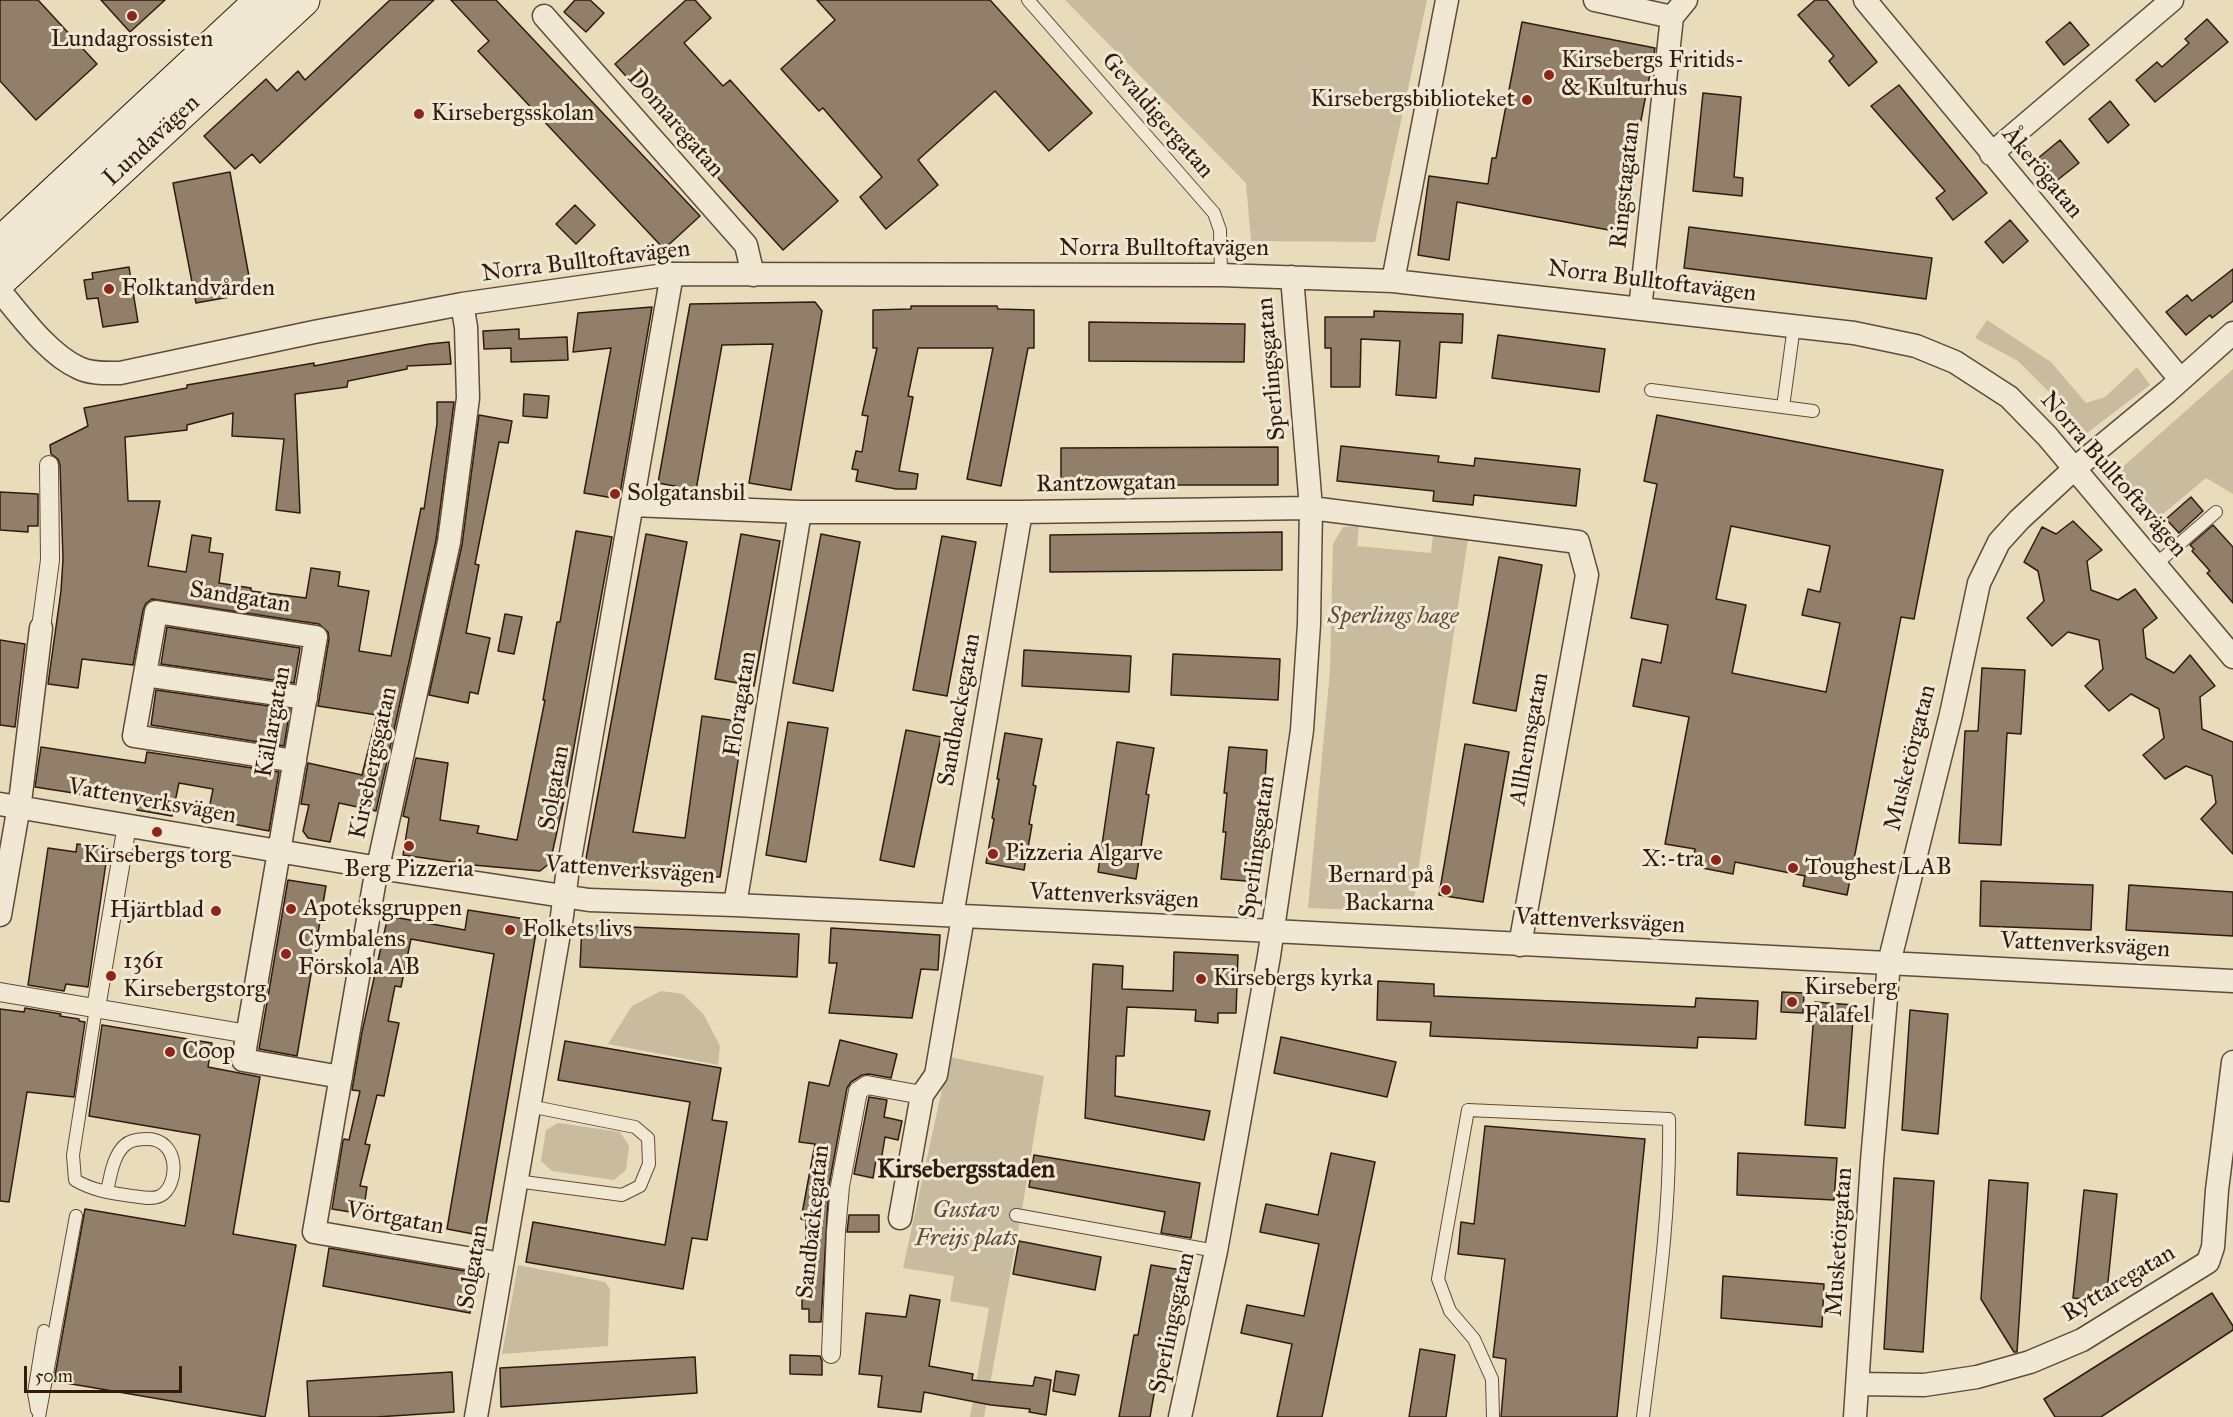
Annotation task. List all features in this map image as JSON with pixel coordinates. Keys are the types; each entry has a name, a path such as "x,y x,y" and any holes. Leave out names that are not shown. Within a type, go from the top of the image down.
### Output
{"main road":[{"name":"Lundavägen","path":"0,244 262,0"},
{"name":"Lundavägen","path":"0,280 303,0"}],"street":[{"path":"1393,281 1446,0"},
{"path":"1595,0 1679,8"},
{"name":"Åkerögatan","path":"1865,0 2180,379"},
{"path":"1991,154 2172,0"},
{"name":"Ringstagatan","path":"1650,314 1679,8"},
{"name":"Domaregatan","path":"544,16 746,245 753,275"},
{"name":"Norra Bulltoftavägen","path":"0,291 51,349 79,369 120,373 314,332 462,304 672,274 1221,275 1393,281 1537,296 1650,314 1854,333 1916,346 1955,362 2009,397 2047,436 2233,657"},
{"name":"Solgatan","path":"476,1417 562,916 563,896 672,274"},
{"name":"Sperlingsgatan","path":"1180,1417 1216,1251 1273,931 1302,730 1309,624 1311,508 1292,277"},
{"name":"Kirsebergsgatan","path":"314,1232 374,885 449,542 468,398 466,327 462,304"},
{"name":"Musketörgatan","path":"1855,1417 1859,1384 1872,1161 1889,963 1951,714 1979,584 2000,542 2019,520 2074,469 2233,333"},
{"path":"0,915 9,805 41,628 50,560 49,465"},
{"name":"Rantzowgatan","path":"633,505 800,512 1311,508 1578,542"},
{"name":"Floragatan","path":"735,905 800,512"},
{"name":"Sandbackegatan","path":"900,1218 922,1095 936,1075 957,916 1022,512"},
{"name":"Allhemsgatan","path":"1520,945 1587,575 1578,542"},
{"name":"Sandgatan","path":"145,675 156,612 316,637"},
{"name":"Källargatan","path":"278,860 316,637"},
{"path":"295,761 134,736 145,675 306,698"},
{"name":"Vattenverksvägen","path":"9,805 126,834 278,860 379,868 589,900 1273,931 2233,981"},
{"path":"96,1008 126,834"},
{"path":"278,860 243,1060 341,1077"},
{"path":"0,992 248,1034"},
{"name":"Ryttaregatan","path":"1859,1384 1924,1385 1977,1377 2030,1362 2082,1340 2208,1262 2213,1247 2217,1190 2233,1062"},
{"name":"Sandbackegatan","path":"831,1354 840,1186 858,1091 867,1085 922,1095"},
{"name":"Vörtgatan","path":"314,1232 502,1264"}],"lane":[{"name":"Gevaldigergatan","path":"1028,0 1214,213 1220,230 1221,275"},
{"path":"1784,406 1794,327"},
{"path":"1651,390 1813,411"},
{"path":"2155,565 2216,512"},
{"path":"96,1008 73,1155 75,1180 90,1189 106,1192 147,1198 158,1197 166,1192 172,1182 173,1155 165,1144 152,1139 139,1139 125,1145 116,1159 106,1192"},
{"path":"516,1181 622,1195 640,1186 649,1164 648,1138 635,1127 529,1106"},
{"path":"1493,1417 1492,1379 1474,1338 1450,1311 1438,1279 1468,1110 1669,1119 1668,1184 1643,1417"},
{"path":"1016,1215 1216,1251"},
{"path":"38,1417 76,1216"},
{"path":"38,1417 34,1393 44,1331"}],"green space":[{"path":"1065,0 1427,0 1375,242 1251,241 1246,183"},
{"path":"1987,320 2051,362 2086,403 2105,397 2137,367 2150,385 2087,433 2018,361 1975,338"},
{"path":"2233,369 2233,494 2206,478 2158,518 2118,471"},
{"name":"Sperlings hage","path":"1359,526 1357,546 1431,553 1433,534 1468,539 1412,912 1308,908 1330,671 1333,544 1343,527"},
{"path":"661,991 683,994 704,1015 720,1046 718,1065 608,1044 632,1006"},
{"name":"Gustav Freijs plats","path":"949,1057 1044,1076 984,1417 970,1417 989,1308 950,1301 954,1276 903,1268"},
{"path":"558,1123 620,1132 629,1146 626,1170 614,1180 552,1171 541,1161 546,1130"},
{"path":"518,1265 605,1282 610,1289 608,1346 502,1354"}],"building":[{"path":"0,0 38,0 97,64 36,120 0,81"},
{"name":"Lundagrossisten","path":"101,0 165,0 130,32"},
{"path":"390,0 434,0 260,163 252,154 235,169 204,136 266,79 277,91 298,71 305,80"},
{"path":"451,0 496,0 700,216 664,249 478,51 489,41"},
{"path":"575,0 590,0 604,13 586,32 564,12"},
{"path":"686,0 695,0 711,18 684,43 723,86 730,80 838,201 783,250 615,64"},
{"path":"817,0 990,0 1092,113 1049,151 995,91 918,160 938,185 886,229 860,197 882,177 823,108 819,111 781,69 835,20"},
{"path":"1815,0 1827,0 1877,62 1849,86 1829,61 1834,56 1798,15"},
{"path":"2207,19 2228,42 2155,102 2136,80 2157,62 2162,67 2189,43 2185,39"},
{"path":"1522,22 1655,48 1629,182 1634,183 1625,233 1457,202 1449,260 1418,255 1429,176 1488,184 1492,158 1496,158"},
{"path":"2070,22 2089,45 2064,65 2046,42"},
{"path":"1899,85 1987,193 1953,220 1936,198 1945,191 1871,106"},
{"path":"1703,93 1741,97 1734,177 1743,178 1742,196 1693,191"},
{"path":"2110,101 2129,125 2108,143 2089,119"},
{"path":"2060,140 2079,163 2055,182 2037,159"},
{"path":"230,172 252,293 196,303 173,183"},
{"path":"575,205 595,225 576,244 556,224"},
{"path":"2010,220 2028,241 2003,263 1985,242"},
{"path":"1689,227 1932,258 1926,299 1684,268"},
{"name":"Folktandvården","path":"129,267 138,322 103,327 98,298 87,299 84,280 93,279 92,273"},
{"path":"2233,269 2233,301 2212,318 2210,315 2186,335 2166,312 2187,295 2192,301"},
{"path":"815,302 822,311 791,490 749,483 773,344 722,345 696,490 658,483 690,304"},
{"path":"911,306 997,306 998,309 1034,310 1034,348 1028,348 1001,486 967,479 993,348 918,348 908,396 913,397 899,471 918,474 916,489 896,489 856,481 858,470 852,469 856,451 862,452 868,416 862,415 877,348 873,348 873,310 911,309"},
{"path":"652,307 619,499 584,493 611,348 573,352 578,313"},
{"path":"1374,311 1463,314 1462,343 1440,342 1436,398 1396,395 1400,341 1361,339 1360,387 1331,387 1331,348 1325,348 1325,317 1374,317"},
{"path":"1089,322 1245,324 1244,362 1089,361"},
{"path":"519,329 519,339 567,337 568,360 511,362 511,348 484,349 483,331"},
{"path":"1498,335 1605,349 1599,392 1492,378"},
{"path":"449,342 451,364 407,366 407,369 348,381 347,387 295,394 300,513 276,510 284,439 232,436 233,413 187,425 187,430 125,437 128,501 160,501 148,566 186,572 192,535 211,538 209,552 223,554 219,583 251,588 251,591 306,598 311,568 340,572 338,586 369,591 359,651 391,656 421,508 424,509 437,424 437,402 454,402 436,540 376,811 339,803 330,842 308,838 303,831 309,805 301,804 308,763 362,775 377,715 318,706 329,639 328,632 319,624 152,599 146,603 143,610 133,665 82,659 78,688 48,684 61,591 63,559 60,465 58,459 51,454 50,445 88,426 84,408 187,388 187,385 314,363 314,366"},
{"path":"524,394 549,396 547,418 523,416"},
{"path":"479,415 512,421 508,443 499,442 475,564 479,565 466,633 490,638 478,694 470,692 468,703 429,695 462,545"},
{"path":"1657,415 1943,470 1914,619 1901,617 1847,895 1803,886 1805,876 1735,862 1733,874 1692,866 1695,849 1665,844 1689,717 1633,706 1642,659 1661,663 1668,625 1631,618 1657,484 1644,481","holes":["1731,526 1830,546 1820,592 1808,589 1802,615 1840,623 1826,692 1732,673 1746,605 1716,599"]},
{"path":"1341,446 1439,456 1438,462 1474,466 1475,458 1580,469 1576,506 1474,495 1473,505 1433,501 1434,491 1337,481"},
{"path":"1278,447 1278,485 1061,485 1061,448"},
{"path":"0,492 38,494 38,526 28,526 28,532 0,530"},
{"path":"2191,497 2203,511 2179,533 2166,519"},
{"path":"2073,521 2102,550 2087,561 2091,590 2118,600 2135,589 2157,618 2143,629 2146,658 2174,673 2190,655 2215,686 2200,697 2202,729 2233,742 2233,854 2201,819 2216,803 2212,776 2186,766 2165,779 2143,755 2164,738 2159,709 2131,694 2109,711 2085,686 2103,669 2099,640 2068,632 2052,646 2027,618 2044,601 2038,571 2024,562 2042,527 2056,534"},
{"path":"2213,525 2233,547 2233,603 2207,573 2210,571 2192,551 2194,549 2190,545"},
{"path":"576,531 612,537 566,791 550,863 540,871 473,865 403,855 409,818 403,816 416,758 448,763 440,820 479,826 477,833 517,840"},
{"path":"1282,532 1282,570 1050,572 1050,535"},
{"path":"646,534 687,542 633,832 685,838 702,716 744,722 720,877 592,873 585,864"},
{"path":"741,534 780,541 754,686 715,679"},
{"path":"821,534 860,542 833,691 793,683"},
{"path":"942,536 976,542 947,696 913,690"},
{"path":"1499,557 1542,565 1516,711 1473,703"},
{"path":"505,614 522,617 514,654 498,651"},
{"path":"167,627 300,648 294,683 161,664"},
{"path":"0,640 25,644 15,727 0,725"},
{"path":"1024,650 1131,656 1129,692 1022,686"},
{"path":"1173,654 1280,659 1278,700 1171,695"},
{"path":"1982,668 2025,670 2021,734 2007,733 2001,845 1959,843 1965,731 1978,731"},
{"path":"156,690 290,709 284,746 151,725"},
{"path":"788,722 828,728 806,862 766,855"},
{"path":"906,730 941,737 914,867 880,860"},
{"path":"1005,733 1042,739 1033,785 1036,786 1029,824 1032,825 1024,870 986,863"},
{"path":"1117,742 1154,748 1136,879 1098,872"},
{"path":"1465,744 1509,752 1483,902 1439,895"},
{"path":"41,747 145,763 147,752 279,772 269,831 207,819 213,789 179,783 172,816 137,810 138,803 35,787"},
{"path":"1229,747 1267,750 1258,882 1221,879 1226,832 1223,832 1227,793 1224,793"},
{"path":"77,844 108,849 88,987 66,984 64,991 28,985 48,848 76,852"},
{"path":"288,880 326,886 297,1056 259,1049"},
{"path":"1981,881 2093,885 2091,930 1980,926"},
{"path":"2129,885 2233,892 2233,936 2126,930"},
{"path":"468,910 538,921 484,1236 447,1229 494,954 411,939 401,987 395,986 388,1021 399,1023 384,1096 377,1095 365,1144 370,1145 360,1186 367,1187 363,1214 332,1209 343,1141 344,1139 349,1140 360,1091 352,1090 362,1032 388,916 465,930"},
{"path":"582,925 799,934 797,977 580,967"},
{"path":"831,928 940,935 938,970 921,969 912,1018 829,1013 837,963 829,963"},
{"path":"1174,952 1238,955 1236,1013 1218,1013 1218,1023 1195,1021 1196,1010 1127,1007 1124,1056 1116,1056 1115,1096 1210,1111 1204,1140 1085,1118 1093,964 1123,966 1122,989 1173,991"},
{"path":"1378,981 1434,984 1434,996 1695,1007 1696,998 1758,1001 1756,1039 1698,1037 1697,1048 1430,1036 1431,1022 1377,1020"},
{"name":"Kirseberg Falafel","path":"1782,992 1804,993 1803,1013 1781,1012"},
{"path":"1815,1002 1854,1005 1845,1128 1805,1125"},
{"path":"25,1008 61,1014 60,1016 85,1022 74,1097 27,1092 9,1202 0,1201 0,1009 24,1012"},
{"path":"1910,1010 1948,1014 1938,1134 1902,1130"},
{"path":"102,1025 212,1043 208,1067 260,1077 233,1234 296,1245 265,1417 54,1381 85,1209 185,1226 200,1135 89,1116"},
{"path":"1281,1037 1396,1062 1387,1097 1274,1073"},
{"path":"840,1040 897,1054 891,1078 862,1075 851,1082 847,1088 829,1185 821,1322 809,1322 809,1309 802,1309 802,1293 806,1293 806,1220 801,1219 815,1144 799,1142 809,1082 829,1086"},
{"path":"565,1041 721,1068 712,1120 727,1122 707,1240 692,1238 683,1289 526,1262 533,1222 665,1245 690,1102 558,1080"},
{"path":"869,1097 887,1100 884,1117 902,1121 898,1140 885,1137 881,1161 876,1160 873,1178 854,1174"},
{"path":"1485,1126 1645,1139 1617,1417 1501,1417 1506,1359 1493,1357 1505,1259 1458,1254 1461,1222 1474,1224"},
{"path":"1331,1153 1375,1162 1322,1417 1277,1417 1292,1344 1241,1333 1247,1305 1304,1316 1319,1244 1260,1232 1266,1204 1318,1215"},
{"path":"1738,1153 1837,1158 1834,1200 1737,1195"},
{"path":"1034,1155 1200,1183 1191,1238 1161,1233 1165,1212 1029,1187"},
{"path":"1894,1178 1934,1181 1923,1352 1884,1349"},
{"path":"1989,1180 2028,1183 2017,1352 2014,1352 1981,1299"},
{"path":"2084,1190 2117,1194 2106,1301 2073,1298"},
{"path":"849,1215 879,1215 879,1232 847,1232"},
{"path":"1019,1241 1101,1257 1095,1290 1013,1274"},
{"path":"329,1248 477,1273 470,1313 323,1286"},
{"path":"1151,1265 1181,1270 1170,1327 1166,1326 1150,1417 1119,1417 1134,1335 1138,1335"},
{"path":"1723,1276 1824,1284 1822,1327 1721,1318"},
{"path":"2212,1293 2233,1326 2233,1330 2101,1417 2055,1417 2044,1399"},
{"path":"910,1295 940,1300 929,1366 973,1374 972,1380 1033,1386 1035,1377 1051,1380 1046,1415 1029,1412 1030,1409 991,1405 924,1392 921,1412 878,1407 882,1376 859,1374 866,1313 906,1317"},
{"path":"1420,1349 1455,1355 1446,1417 1409,1417"},
{"path":"790,1355 820,1356 822,1375 790,1374"},
{"path":"695,1357 697,1393 501,1407 500,1368"},
{"path":"1056,1371 1079,1375 1075,1395 1053,1391"},
{"path":"452,1372 454,1412 376,1417 309,1417 307,1381"}],"place":[{"name":"Lundagrossisten","path":"132,16"},
{"name":"Kirsebergs Fritids- & Kulturhus","path":"1549,75"},
{"name":"Kirsebergsbiblioteket","path":"1527,100"},
{"name":"Kirsebergsskolan","path":"419,114"},
{"name":"Folktandvården","path":"109,289"},
{"name":"Solgatansbil","path":"615,494"},
{"name":"Kirsebergs torg","path":"157,832"},
{"name":"Berg Pizzeria","path":"409,846"},
{"name":"Pizzeria Algarve","path":"993,854"},
{"name":"X:-tra","path":"1716,860"},
{"name":"Toughest LAB","path":"1793,868"},
{"name":"Bernard på Backarna","path":"1446,890"},
{"name":"Apoteksgruppen","path":"291,909"},
{"name":"Hjärtblad","path":"216,911"},
{"name":"Folkets livs","path":"510,930"},
{"name":"Cymbalens Förskola AB","path":"286,954"},
{"name":"1361 Kirsebergstorg","path":"111,976"},
{"name":"Kirsebergs kyrka","path":"1201,979"},
{"name":"Kirseberg Falafel","path":"1792,1002"},
{"name":"Coop","path":"170,1052"}],"district":[{"name":"Kirsebergsstaden","path":"966,1171"}]}
